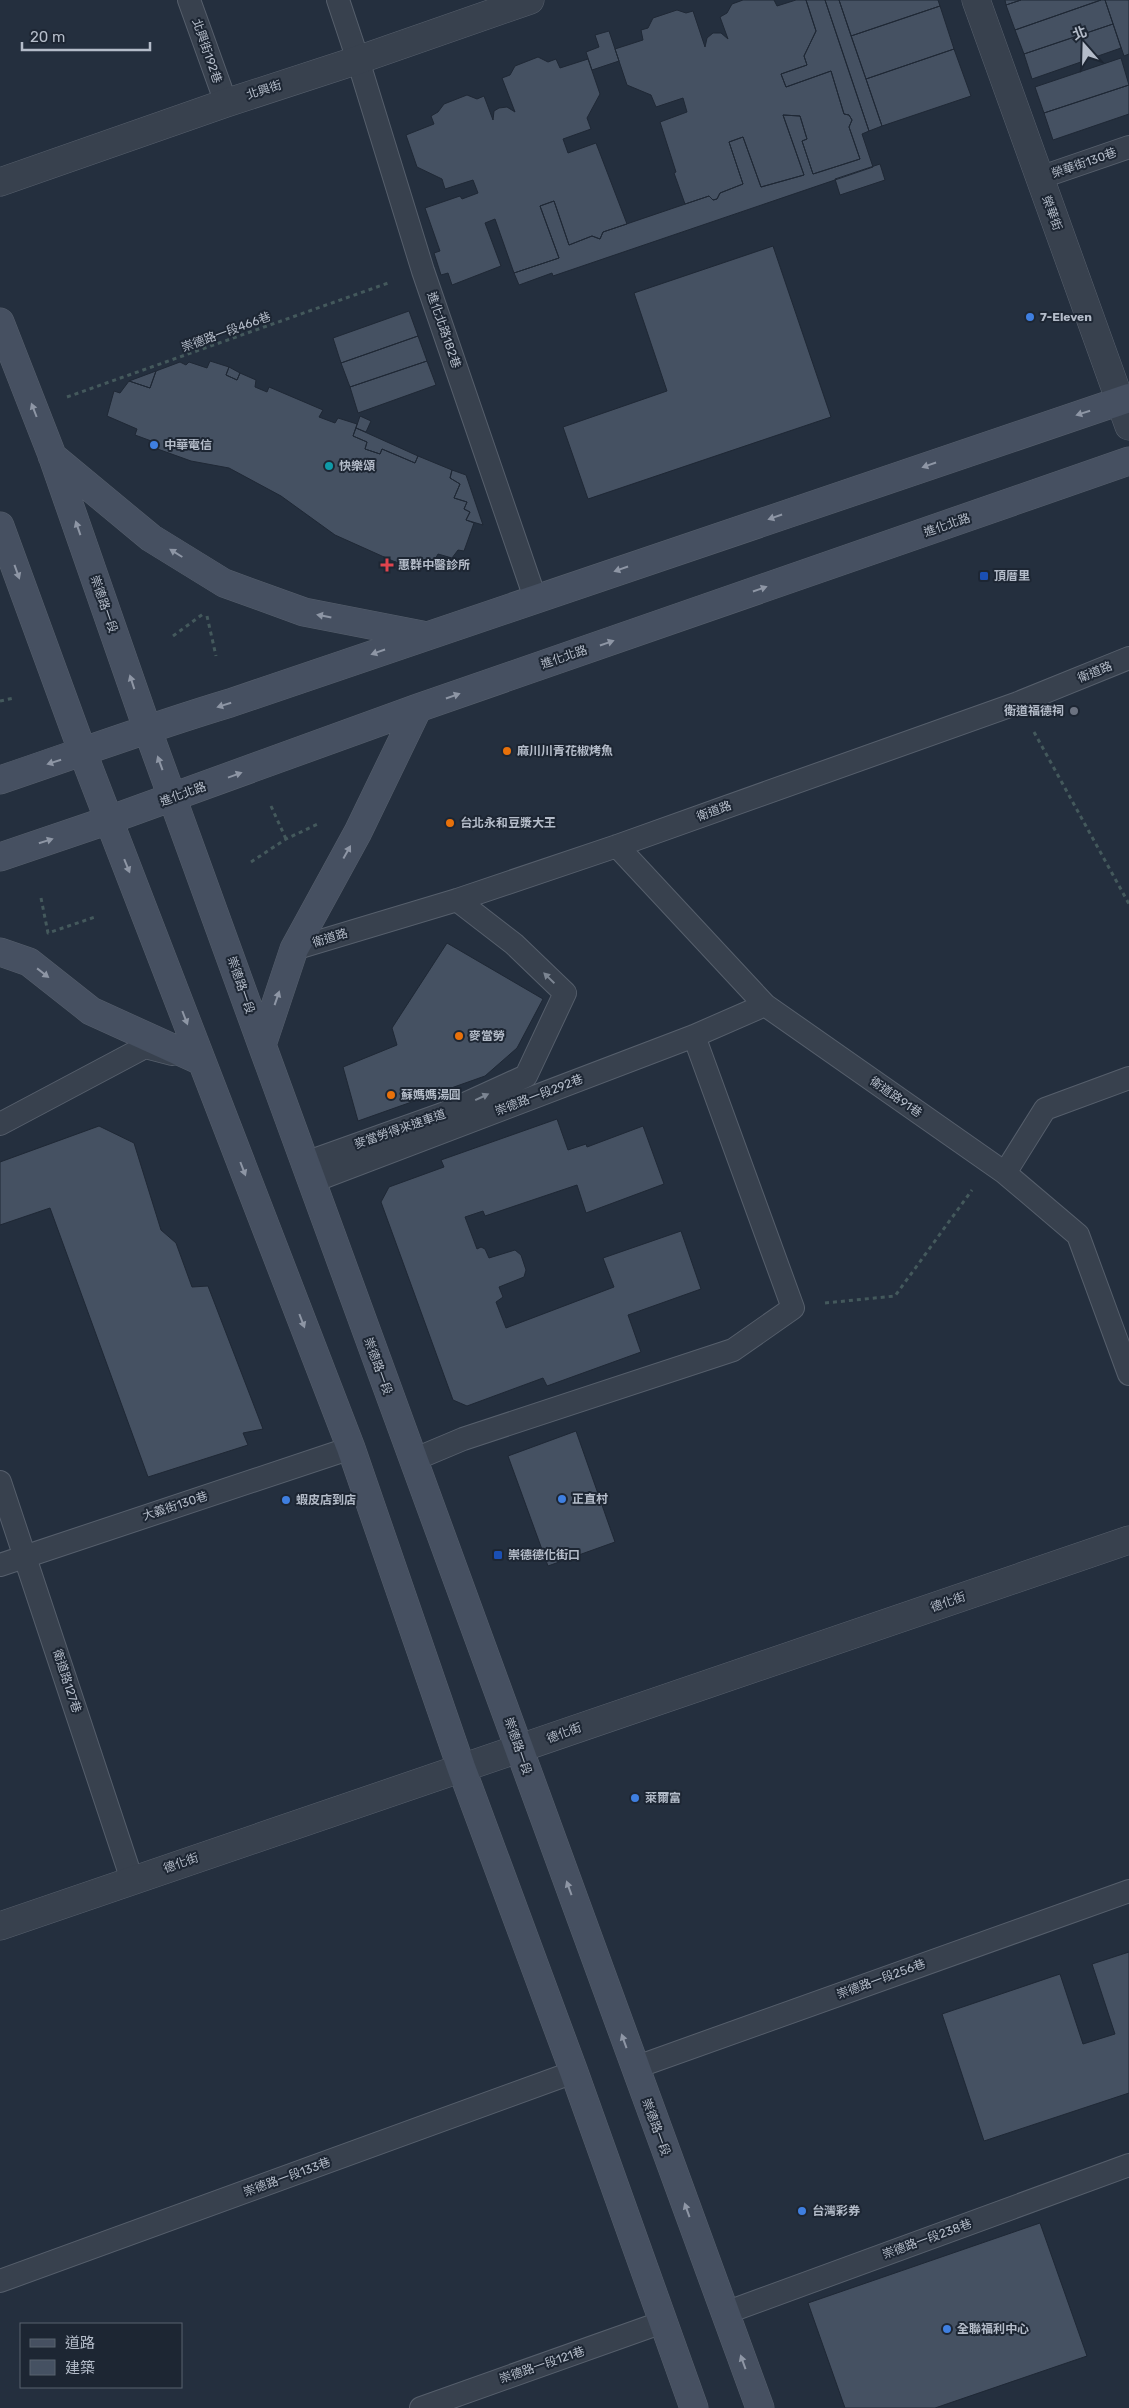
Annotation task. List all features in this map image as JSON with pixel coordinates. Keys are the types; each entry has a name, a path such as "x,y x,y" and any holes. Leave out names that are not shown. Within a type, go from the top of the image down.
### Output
{"main road":[{"name":"崇德路一段","path":"0,322 52,455 172,798 634,2068 760,2408"},
{"path":"0,780 83,753 147,728 230,703 1124,399"},
{"path":"52,455 151,538 224,583 304,612 424,636"},
{"name":"進化北路","path":"0,857 172,798 418,708 1129,461"},
{"path":"0,526 83,753 351,1448 461,1767 574,2072 694,2408"},
{"path":"262,1045 294,949 370,807 418,708"},
{"path":"0,952 29,962 91,1011 201,1060"}],"street":[{"name":"北興街","path":"0,182 530,0"},
{"name":"榮華街","path":"976,0 1040,178 1124,399 1129,426"},
{"name":"德化街","path":"0,1926 1129,1540"}],"lane":[{"name":"北興街192巷","path":"190,0 226,103"},
{"name":"進化北路182巷","path":"338,0 424,271 535,598"},
{"name":"榮華街130巷","path":"1040,178 1129,147"},
{"name":"衛道路","path":"294,949 457,900 617,846 1018,704 1129,658"},
{"name":"衛道路91巷","path":"617,846 765,1005 998,1168 1078,1234 1129,1374"},
{"name":"麥當勞得來速車道","path":"308,1172 446,1113 526,1076 565,993 514,944 457,900"},
{"name":"崇德路一段292巷","path":"308,1172 694,1036 765,1005"},
{"path":"413,1460 463,1439 733,1350 793,1308 694,1036"},
{"path":"0,1124 145,1047 201,1060"},
{"path":"998,1168 1045,1109 1129,1078"},
{"name":"大義街130巷","path":"0,1565 351,1448"},
{"name":"衛道路127巷","path":"0,1482 132,1880"},
{"name":"崇德路一段256巷","path":"634,2068 1129,1891"},
{"name":"崇德路一段133巷","path":"0,2281 574,2072"},
{"name":"崇德路一段238巷","path":"726,2313 1129,2165"},
{"name":"崇德路一段121巷","path":"421,2408 663,2322"}],"path":[{"name":"崇德路一段466巷","path":"34,409 424,271"},
{"path":"173,636 206,612 216,656"},
{"path":"0,701 14,698"},
{"path":"1018,704 1129,904"},
{"path":"271,806 286,839"},
{"path":"251,862 286,839 324,821"},
{"path":"41,898 48,933 95,917"},
{"path":"793,1308 895,1296 998,1168"}],"building":[{"path":"743,0 774,0 777,6 796,0 806,0 816,31 804,56 807,65 781,74 786,87 831,71 844,114 849,115 852,120 849,127 860,159 813,174 802,141 807,139 800,116 783,115 804,175 761,187 743,137 729,142 743,184 720,193 717,199 713,200 709,196 685,204 660,122 687,112 683,98 656,107 651,95 627,85 615,49 643,40 641,30 648,28 653,18 677,10 686,13 693,11 705,47 707,38 713,33 721,33 728,39 720,17 727,13 732,4"},
{"path":"806,0 825,0 869,131 862,134 873,167 553,276 552,273 519,285 514,273 559,258 540,206 554,201 569,245 592,236 600,239 603,232 709,196 713,200 717,199 720,193 743,184 729,142 743,137 761,187 804,175 783,115 800,116 807,139 802,141 813,174 860,159 849,127 852,120 849,115 844,114 831,71 786,87 781,74 807,65 804,56 816,31"},
{"path":"825,0 839,0 882,126 869,131"},
{"path":"839,0 938,0 940,6 851,36"},
{"path":"1005,0 1021,0 1006,5"},
{"path":"1021,0 1101,0 1015,30 1006,5"},
{"path":"1105,0 1113,24 1024,54 1015,30"},
{"path":"1105,0 1129,0 1129,54 1124,56"},
{"path":"940,6 954,49 866,79 851,36"},
{"path":"1113,24 1121,48 1032,79 1024,54"},
{"path":"609,31 619,61 592,70 586,52 599,47 595,35"},
{"path":"954,49 971,96 882,126 866,79"},
{"path":"538,57 548,62 556,59 560,68 588,59 600,94 587,118 591,129 563,139 568,153 596,143 627,224 603,232 600,239 592,236 569,245 554,201 540,206 559,258 514,273 495,219 485,223 501,266 452,285 448,273 441,275 434,253 440,251 425,208 460,196 462,199 478,193 473,180 445,189 442,179 417,167 406,135 434,124 431,116 438,112 444,104 467,95 477,99 484,96 493,120 494,111 499,108 507,107 515,112 502,78 510,75 515,66"},
{"path":"1121,58 1129,85 1044,113 1035,87"},
{"path":"1129,85 1129,114 1053,140 1044,113"},
{"path":"880,164 885,180 840,195 835,179"},
{"path":"773,246 831,417 588,499 563,427 667,391 634,293"},
{"path":"409,311 418,336 341,363 333,338"},
{"path":"418,336 427,361 350,387 341,363"},
{"name":"快樂頌","path":"210,361 229,367 226,375 237,380 240,373 256,380 255,387 267,392 269,387 323,410 319,417 335,423 338,418 357,424 353,436 367,442 365,449 380,454 382,449 415,463 418,456 452,470 450,478 460,484 454,498 467,502 464,509 470,512 466,520 474,523 464,551 458,550 452,558 438,554 432,565 408,566 393,561 335,535 281,496 229,468 191,461 152,447 154,442 135,435 137,429 107,416 114,391 120,393 129,381 150,388 156,371 180,362 186,365 189,362 207,368"},
{"path":"427,361 436,385 358,413 350,387"},
{"path":"229,367 240,373 237,380 226,375"},
{"path":"156,371 150,388 129,381"},
{"path":"360,416 371,421 366,432 356,428"},
{"path":"356,428 418,456 415,463 382,449 380,454 365,449 367,442 353,436"},
{"path":"452,470 466,475 483,525 466,520 470,512 464,509 467,502 454,498 460,484 450,478"},
{"name":"麥當勞","path":"447,943 543,999 517,1048 485,1076 358,1121 343,1067 397,1045 392,1028"},
{"path":"557,1119 568,1150 586,1144 587,1147 643,1126 664,1184 586,1213 577,1185 485,1216 483,1211 465,1217 477,1249 481,1247 485,1249 489,1258 515,1250 521,1255 526,1270 524,1277 499,1287 503,1297 496,1302 506,1328 614,1287 603,1258 681,1231 701,1289 628,1315 641,1352 547,1386 543,1378 467,1406 453,1400 381,1202 389,1187 444,1167 441,1160"},
{"path":"99,1126 134,1143 161,1230 176,1243 192,1287 208,1286 263,1429 243,1433 248,1445 148,1477 50,1208 0,1225 0,1162"},
{"name":"正直村","path":"576,1431 615,1542 548,1566 508,1456"},
{"path":"1129,1952 1129,2093 984,2141 942,2014 1060,1974 1083,2044 1115,2034 1092,1964"},
{"name":"全聯福利中心","path":"1040,2223 1087,2356 935,2408 845,2408 808,2303"}],"place":[{"name":"7-Eleven","path":"1030,317"},
{"name":"中華電信","path":"154,445"},
{"name":"快樂頌","path":"329,466"},
{"name":"惠群中醫診所","path":"387,565"},
{"name":"頂厝里","path":"984,576"},
{"name":"衛道福德祠","path":"1074,711"},
{"name":"麻川川青花椒烤魚","path":"507,751"},
{"name":"台北永和豆漿大王","path":"450,823"},
{"name":"麥當勞","path":"459,1036"},
{"name":"蘇媽媽湯圓","path":"391,1095"},
{"name":"正直村","path":"562,1499"},
{"name":"蝦皮店到店","path":"286,1500"},
{"name":"崇德德化街口","path":"498,1555"},
{"name":"萊爾富","path":"635,1798"},
{"name":"台灣彩券","path":"802,2211"},
{"name":"全聯福利中心","path":"947,2329"}]}
